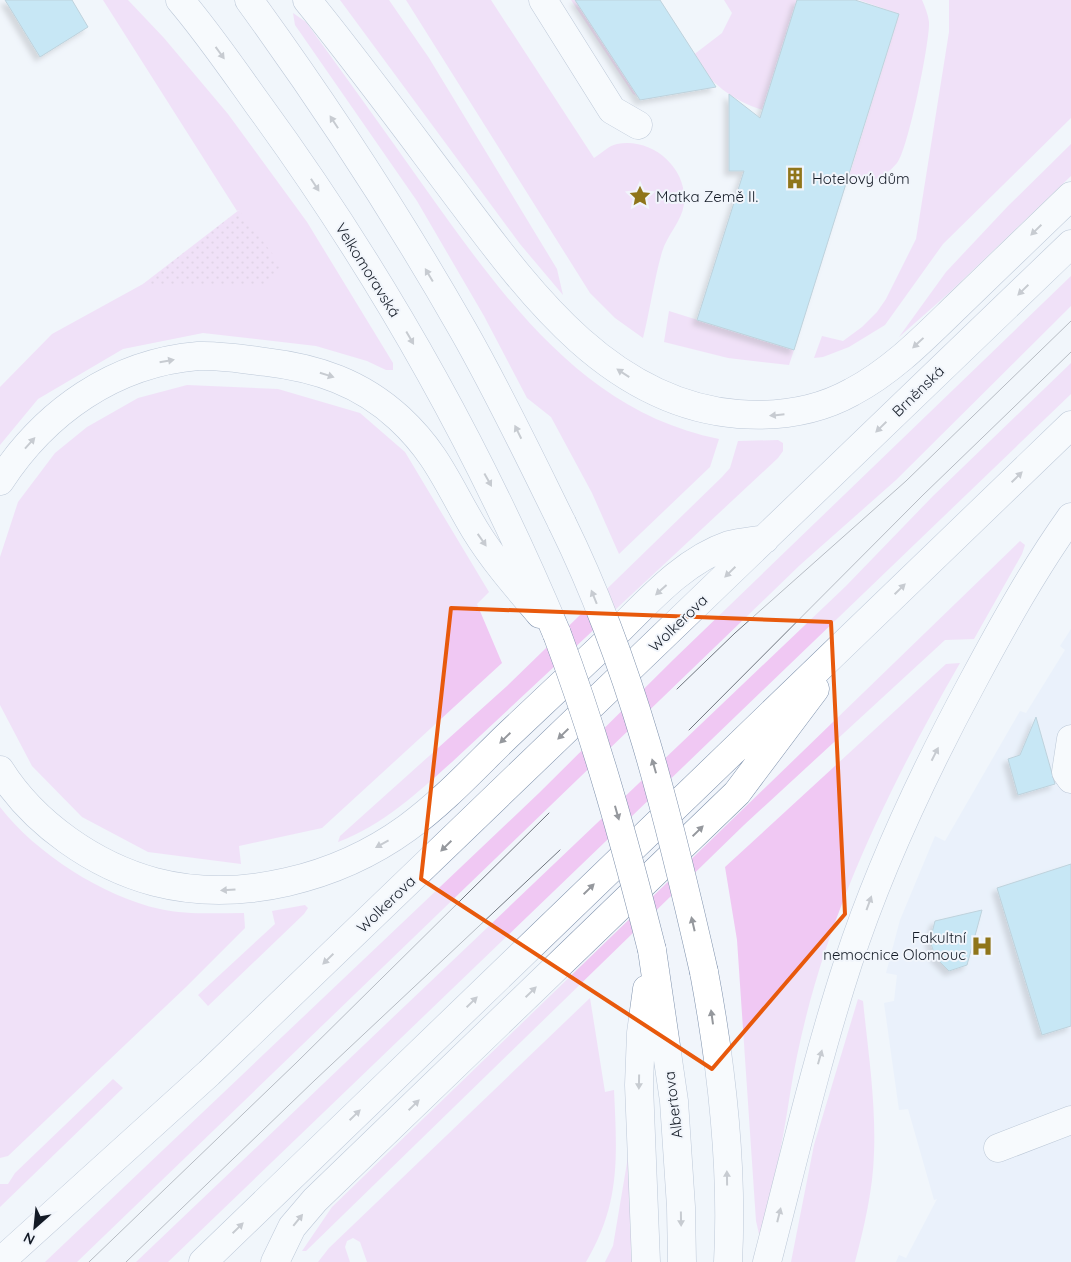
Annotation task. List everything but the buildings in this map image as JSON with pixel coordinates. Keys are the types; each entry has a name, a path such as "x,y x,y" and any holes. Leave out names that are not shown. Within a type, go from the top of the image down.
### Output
{"main road":[{"name":"Velkomoravská","path":"172,0 188,9 294,153 411,340 492,488 515,567"},
{"path":"249,0 296,66 371,179 463,330 514,425 577,553 613,645 645,737 668,816 704,972 721,1089 727,1168 728,1262"},
{"path":"307,0 495,247 543,306 584,345 624,374 668,398 702,409 740,414 778,415 814,408 853,392 870,382 914,347 1071,196"},
{"path":"543,0 612,110 638,126"},
{"name":"Brněnská","path":"765,538 1071,244"},
{"path":"0,481 29,443 55,417 87,393 123,373 161,362 199,356 291,365 346,382 374,398 400,419 431,452 442,468 475,530 515,567 557,634 578,691 615,806 652,950 650,1024 638,1086 646,1262"},
{"path":"203,1262 1071,425"},
{"path":"768,1262 811,1087 848,964 877,882 926,770 958,709 1042,558 1071,517"},
{"path":"0,770 29,805 64,836 99,861 132,875 168,885 218,890 270,885 328,870 385,843 418,819 476,767 654,597 686,570 703,558 730,545 765,538"},
{"name":"Wolkerova","path":"0,1262 169,1110 765,538"},
{"path":"275,1262 292,1227 315,1200 737,793 865,622"},
{"path":"1071,739 1066,772 1071,779"},
{"name":"Albertova","path":"650,1024 674,1101 681,1207 682,1262"},
{"path":"998,1148 1071,1120"}],"highlighted area":[{"path":"451,608 831,622 845,914 712,1069 421,879"}],"shaded area":[{"path":"103,0 128,0 164,38 228,114 307,222 393,363 393,370 386,370 367,361 316,346 203,333 123,349 38,399 0,445 0,387 52,334 143,284 268,284 239,210 237,211"},
{"path":"340,0 389,0 429,58 557,269 563,295 520,244"},
{"path":"406,0 491,0 594,158 614,145 630,143 643,145 655,150 674,167 684,191 683,210 662,252 643,338 615,318 590,293"},
{"path":"571,0 575,0 635,92 651,91 652,99 640,98 633,94"},
{"path":"724,0 797,0 763,110 732,96 706,74 692,56 722,33 732,13"},
{"path":"859,0 922,0 929,22 922,72 902,154 897,163 886,174 868,181 847,183 899,14"},
{"path":"949,0 1071,0 1071,118 943,244 885,325 849,347 823,357 814,358 822,336 843,341 862,327 877,312 886,299 916,239 949,32"},
{"path":"293,13 306,22 484,268 515,307 549,343 586,376 626,403 670,425 719,439 710,467 619,554 592,493 551,417 527,398 484,316 417,201 295,25"},
{"path":"1071,144 1071,176 950,292 899,337 946,272 1008,206"},
{"path":"239,210 281,265 268,284 143,284"},
{"path":"1071,276 1071,306 896,480 800,565 77,1262 45,1262 539,793 674,659"},
{"path":"669,311 794,350 789,365 728,358 664,342"},
{"path":"1071,363 1071,394 168,1262 136,1262 846,586 933,496"},
{"path":"187,385 278,389 360,413 405,452 489,592 477,604 502,663 322,828 239,846 241,864 148,852 82,817 32,766 0,705 0,557 18,502 55,453 87,427 138,398"},
{"path":"778,440 783,443 783,451 778,458 452,762 385,817 370,827 338,842 340,836 507,686 722,477 730,468 738,441"},
{"path":"1020,541 1025,545 1022,554 974,639 945,640 744,825 306,1251 302,1251 332,1207"},
{"name":"Fakultní nemocnice Olomouc","path":"1071,629 1071,1262 896,1262 899,1255 906,1258 937,1199 934,1200 908,1109 899,1110 884,1003 894,1001 897,975 886,973 900,920 935,836 945,841 1020,711 1026,713 1065,650 1060,646"},
{"path":"960,663 904,766 855,871 834,925 816,980 801,1036 771,1195 764,1223 759,1234 756,1221 737,940 725,867 946,664"},
{"path":"0,807 32,841 72,871 94,884 138,903 170,911 244,913 245,928 186,987 8,1156 0,1158"},
{"path":"305,905 308,908 304,914 208,1006 198,995 275,924 272,911"},
{"path":"590,998 605,1092 614,1090 616,1158 611,1199 606,1220 586,1262 367,1262 360,1242 353,1238 347,1241 345,1247 350,1262 318,1262 329,1248"},
{"path":"858,999 863,1001 871,1077 874,1134 870,1195 855,1262 791,1262 814,1145"},
{"path":"113,1079 123,1088 0,1207 0,1184 8,1184 15,1173"},
{"path":"630,1145 633,1262 605,1262 613,1246"}],"tram line":[{"path":"677,689 735,633 906,481 1071,321"},
{"path":"689,730 923,495 1071,352"},
{"path":"89,1262 296,1063 549,813"},
{"path":"126,1262 315,1080 560,850"}],"place":[{"name":"Hotelový dům","path":"795,178"},
{"name":"Matka Země II.","path":"640,196"},
{"name":"Fakultní nemocnice Olomouc","path":"982,946"}]}
